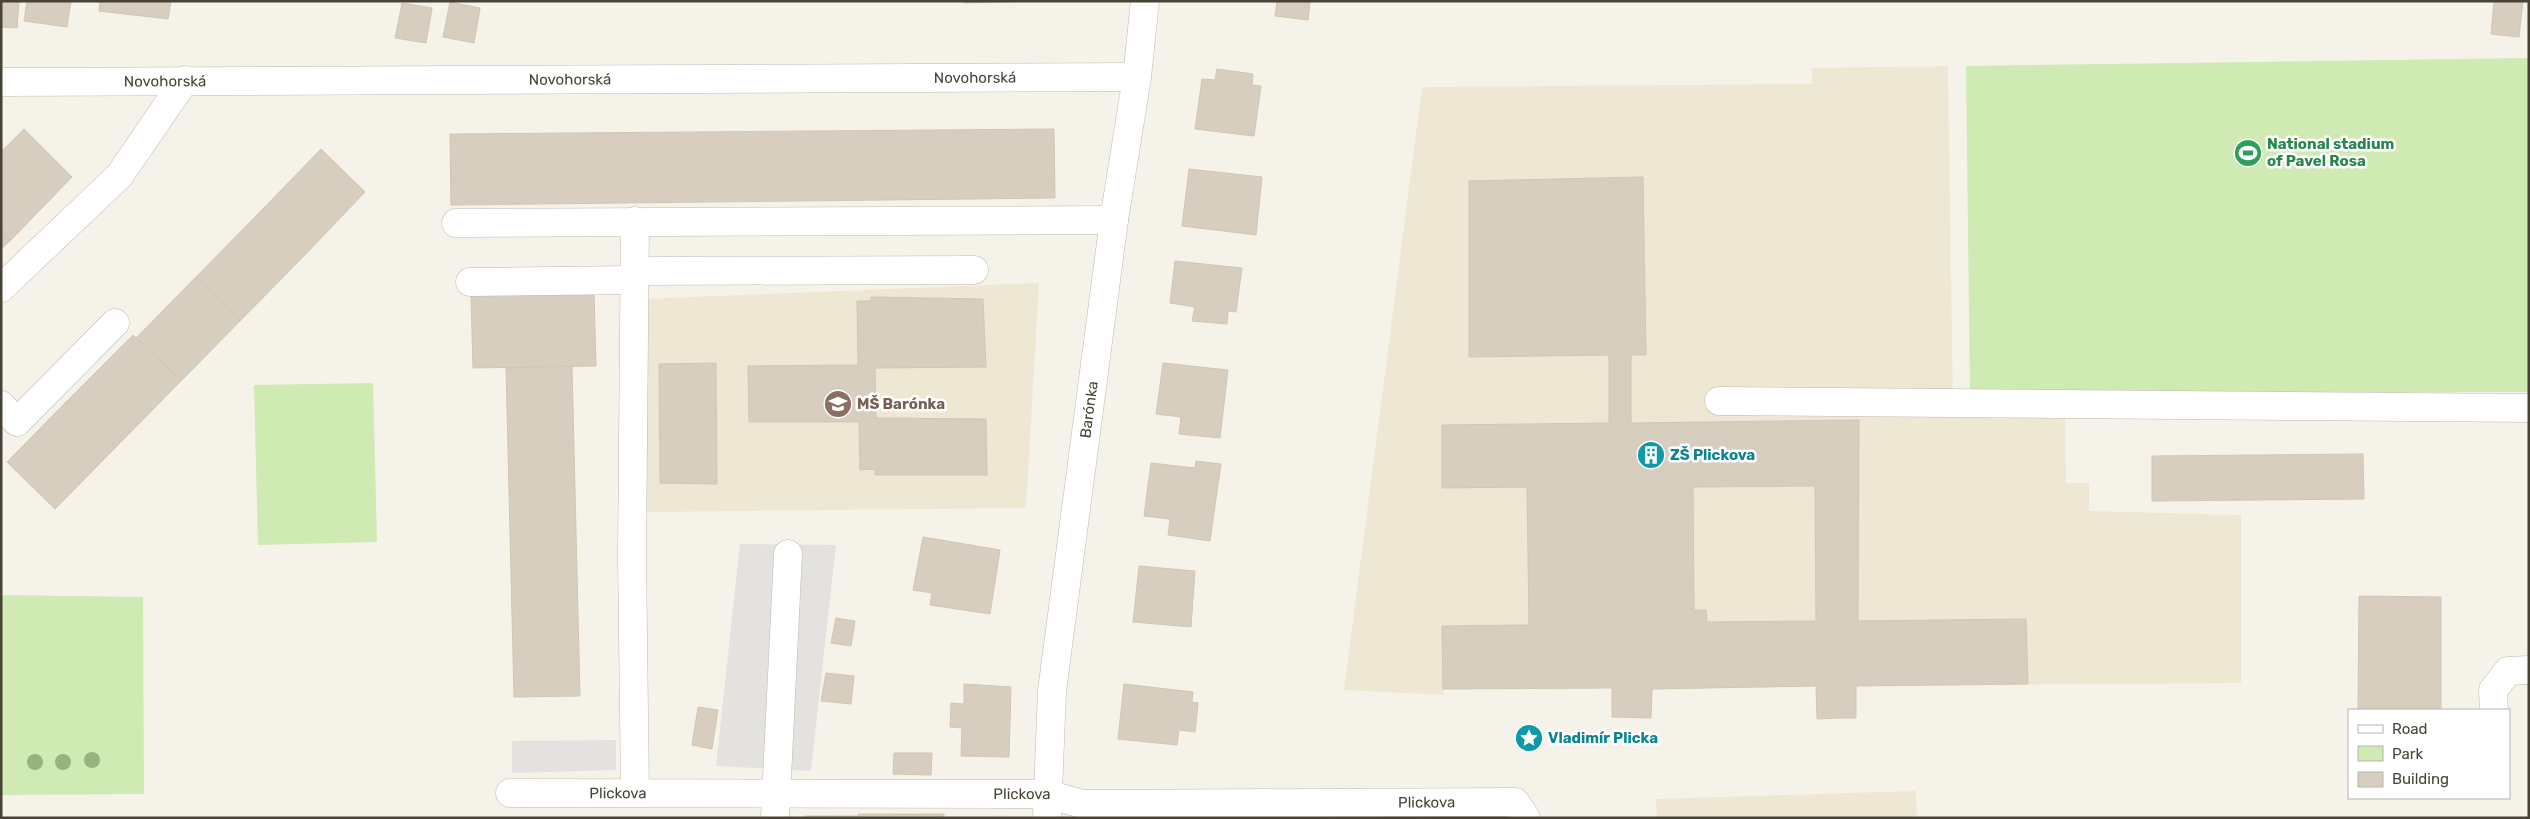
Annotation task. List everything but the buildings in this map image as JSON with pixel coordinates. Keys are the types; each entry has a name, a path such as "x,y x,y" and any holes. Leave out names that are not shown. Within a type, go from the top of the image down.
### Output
{"street":[{"name":"Barónka","path":"1047,806 1052,691 1114,220 1137,77 1145,1"},
{"name":"Novohorská","path":"1,82 1137,77"},
{"path":"1,288 119,176 185,80"},
{"path":"635,220 632,555 635,792"},
{"path":"456,223 635,220 1114,220"},
{"path":"470,282 634,276 974,270"},
{"path":"6,421 115,322"},
{"path":"1719,401 2529,408"},
{"path":"775,806 788,554"},
{"path":"2494,709 2493,690 2508,671 2529,670"},
{"name":"Plickova","path":"510,793 635,792 775,806 1515,802 1526,818"}],"shaded area":[{"path":"1948,66 1953,409 2065,409 2066,483 2089,483 2089,511 2241,515 2241,683 1444,689 1444,695 1344,690 1422,87 1812,84 1812,68"},
{"name":"MŠ Barónka","path":"1039,283 1026,508 645,512 642,299"},
{"path":"740,544 836,545 811,771 716,766"},
{"path":"616,740 616,770 512,773 512,741"},
{"path":"1916,791 1917,818 1657,818 1656,799"}],"green space":[{"name":"National stadium of Pavel Rosa","path":"2528,58 2529,392 1970,394 1966,66"},
{"path":"373,383 377,542 258,545 254,385"},
{"path":"1,595 143,597 144,794 1,795"}],"place":[{"name":"National stadium of Pavel Rosa","path":"2248,153"},
{"name":"MŠ Barónka","path":"838,404"},
{"name":"ZŠ Plickova","path":"1651,455"},
{"name":"Vladimír Plicka","path":"1529,738"}]}
